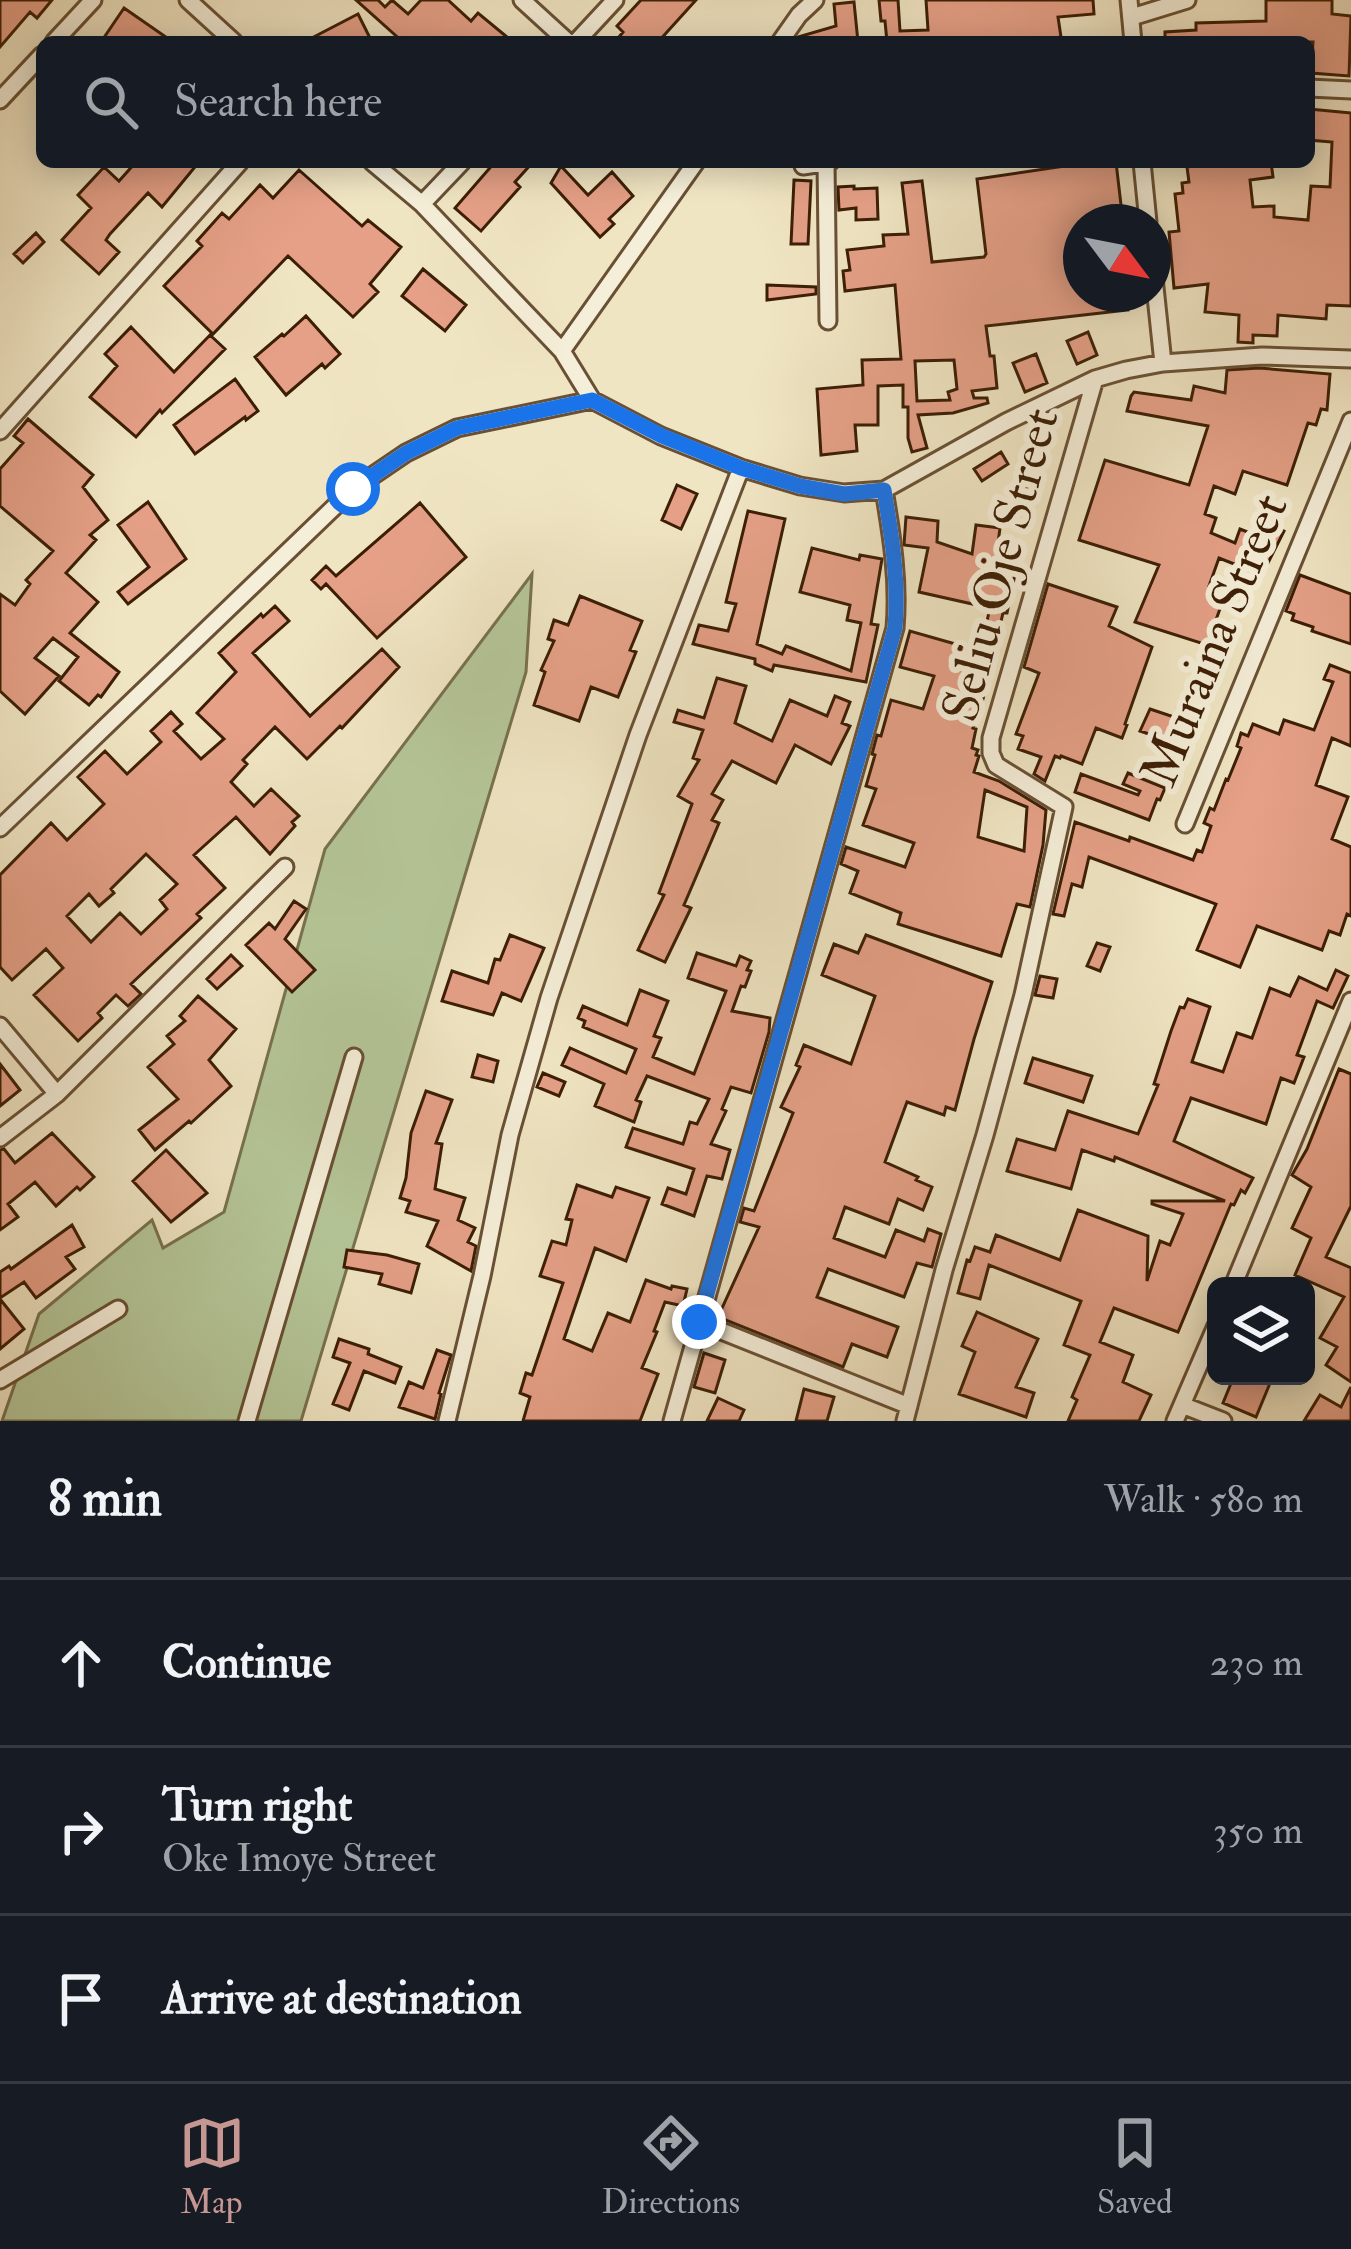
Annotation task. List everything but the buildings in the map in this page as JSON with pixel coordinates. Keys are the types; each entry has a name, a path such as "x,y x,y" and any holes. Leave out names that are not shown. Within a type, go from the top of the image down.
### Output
{"street":[{"path":"60,36 93,0"},
{"path":"188,0 227,36"},
{"path":"523,0 565,36"},
{"path":"578,36 615,0"},
{"path":"784,36 815,0"},
{"path":"1131,9 1187,0"},
{"path":"0,100 36,61"},
{"path":"1315,88 1351,90"},
{"path":"0,431 235,168"},
{"path":"379,168 422,204 562,351 592,400 662,436 800,486 844,494 884,490 1006,422 1096,379 1162,363 1262,356 1351,359"},
{"path":"422,204 455,168"},
{"path":"562,351 692,168"},
{"path":"828,321 829,168"},
{"path":"1143,168 1146,204"},
{"path":"1157,312 1162,363"},
{"name":"Seliu Oje Street","path":"907,1414 1023,995 1064,807 996,765 991,738 1096,379"},
{"path":"0,827 353,489 406,453 457,428 592,400"},
{"name":"Muraina Street","path":"1185,824 1351,421"},
{"path":"447,1421 510,1135 549,998 638,735 741,468"},
{"path":"672,1421 895,628 896,566 884,490"},
{"path":"0,1138 57,1094 285,867"},
{"path":"1237,1277 1345,1029 1351,1001"},
{"path":"0,1026 57,1094"},
{"path":"247,1421 354,1057"},
{"path":"0,1381 118,1309"},
{"path":"699,1322 907,1414"},
{"path":"1207,1347 1179,1413 1223,1421"}],"green space":[{"path":"532,574 526,672 301,1421 2,1421 39,1314 152,1220 163,1248 224,1212 325,849"}],"route":[{"path":"353,489 406,453 457,428 592,400 662,436 741,468 844,494 884,490 896,566 895,628 699,1322"}]}
